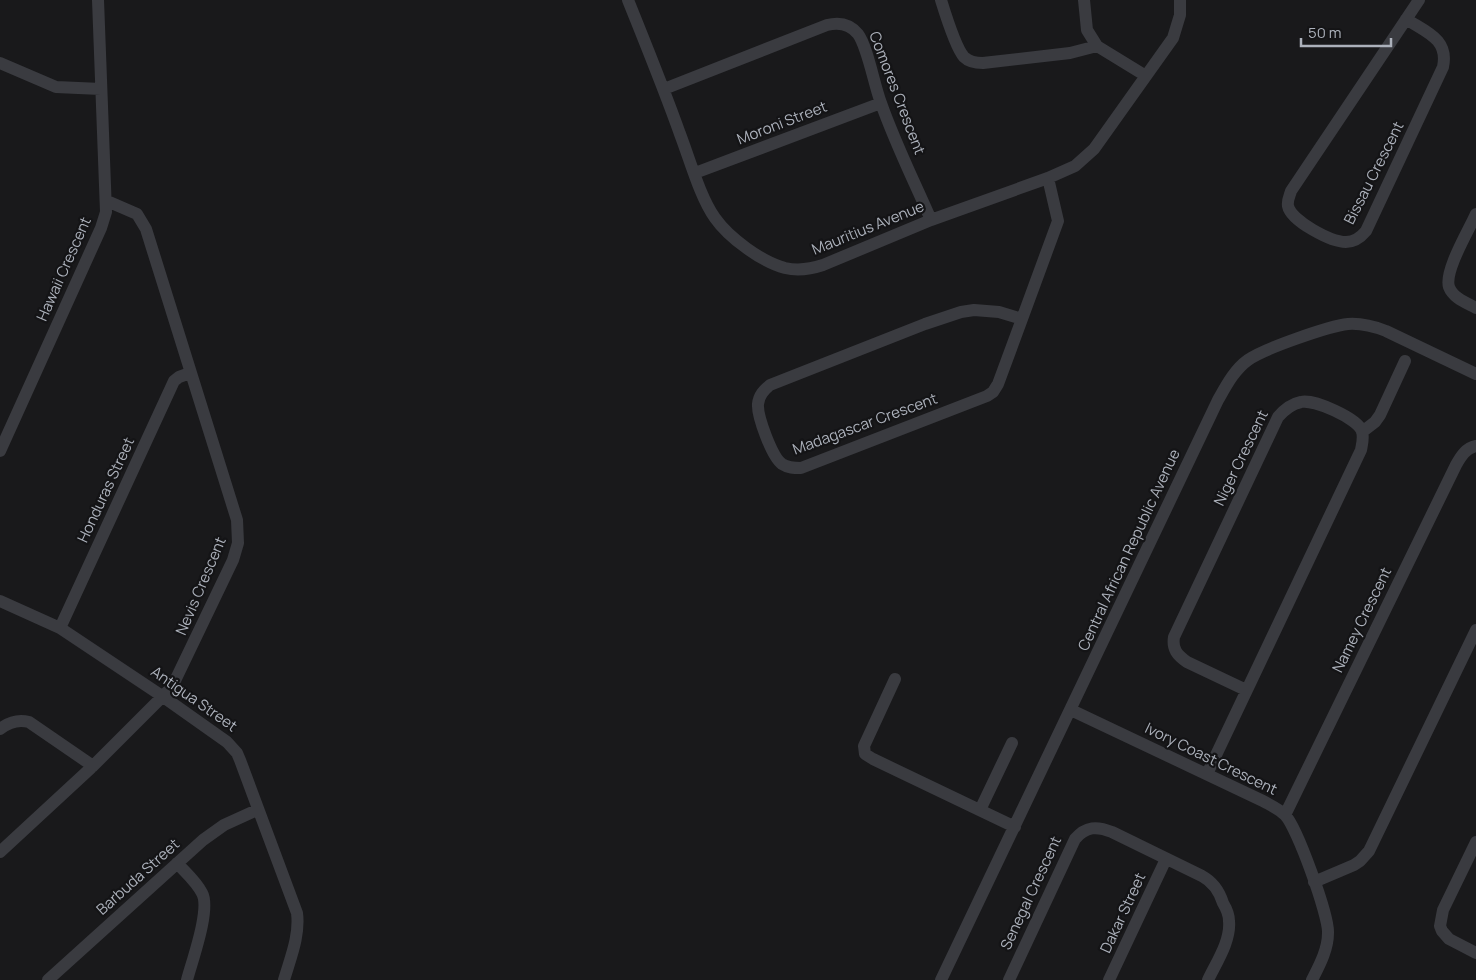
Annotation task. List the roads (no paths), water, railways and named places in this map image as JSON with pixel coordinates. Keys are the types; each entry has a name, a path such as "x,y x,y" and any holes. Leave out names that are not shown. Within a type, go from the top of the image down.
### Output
{"street":[{"name":"Hawaii Crescent","path":"0,451 101,228 106,212 98,0"},
{"name":"Mauritius Avenue","path":"629,0 712,213 723,228 763,258 786,268 804,269 823,265 931,220 1048,178 1075,166 1088,156 1166,50 1177,29 1180,15 1180,0"},
{"path":"941,0 959,48 965,57 973,62 983,63 1070,53 1096,46"},
{"path":"1084,0 1088,30 1096,46 1146,76"},
{"name":"Bissau Crescent","path":"1406,19 1438,41 1444,49 1444,67 1366,231 1351,242 1338,241 1297,220 1290,211 1288,200 1296,183 1406,19 1419,0"},
{"name":"Comores Crescent","path":"664,89 827,25 840,23 856,31 862,41 881,103 931,220"},
{"path":"0,63 56,87 101,89"},
{"name":"Moroni Street","path":"695,173 881,103"},
{"name":"Madagascar Crescent","path":"1022,319 999,312 974,310 961,312 916,327 770,385 760,395 758,407 774,453 788,467 801,468 987,396 993,392 998,384 1057,226 1057,215 1048,178"},
{"name":"Nevis Crescent","path":"0,852 93,766 174,685 232,560 238,543 237,520 143,222 132,211 107,201"},
{"path":"1476,214 1452,267 1448,281 1452,292 1459,299 1476,308"},
{"name":"Central African Republic Avenue","path":"941,980 1218,400 1233,375 1246,361 1264,352 1334,327 1359,324 1386,331 1476,374"},
{"path":"1207,774 1361,450 1362,432 1375,422 1380,415 1405,360"},
{"name":"Honduras Street","path":"60,628 174,381 190,373"},
{"name":"Niger Crescent","path":"1246,690 1180,657 1174,649 1175,632 1274,424 1284,410 1298,402 1312,402 1356,422 1362,432"},
{"name":"Namey Crescent","path":"1285,815 1456,465 1464,452 1476,446"},
{"name":"Antigua Street","path":"0,601 60,628 220,735 233,747 240,760 257,810 297,913 296,938 284,980"},
{"path":"1314,882 1360,862 1369,851 1476,630"},
{"path":"895,679 864,746 865,754 1015,827"},
{"name":"Ivory Coast Crescent","path":"1071,710 1263,801 1285,815 1298,838 1323,908 1328,933 1327,946 1312,980"},
{"path":"0,729 11,722 29,722 93,766"},
{"path":"980,810 1012,743"},
{"name":"Barbuda Street","path":"48,980 214,831 257,810"},
{"name":"Senegal Crescent","path":"1008,980 1070,847 1080,832 1088,828 1102,828 1202,876 1214,884 1227,912 1229,921 1227,936 1208,980"},
{"path":"1476,842 1443,910 1440,926 1442,932 1449,939 1476,952"},
{"name":"Dakar Street","path":"1109,980 1166,859"},
{"path":"177,863 198,886 205,904 203,919 186,980"}]}
